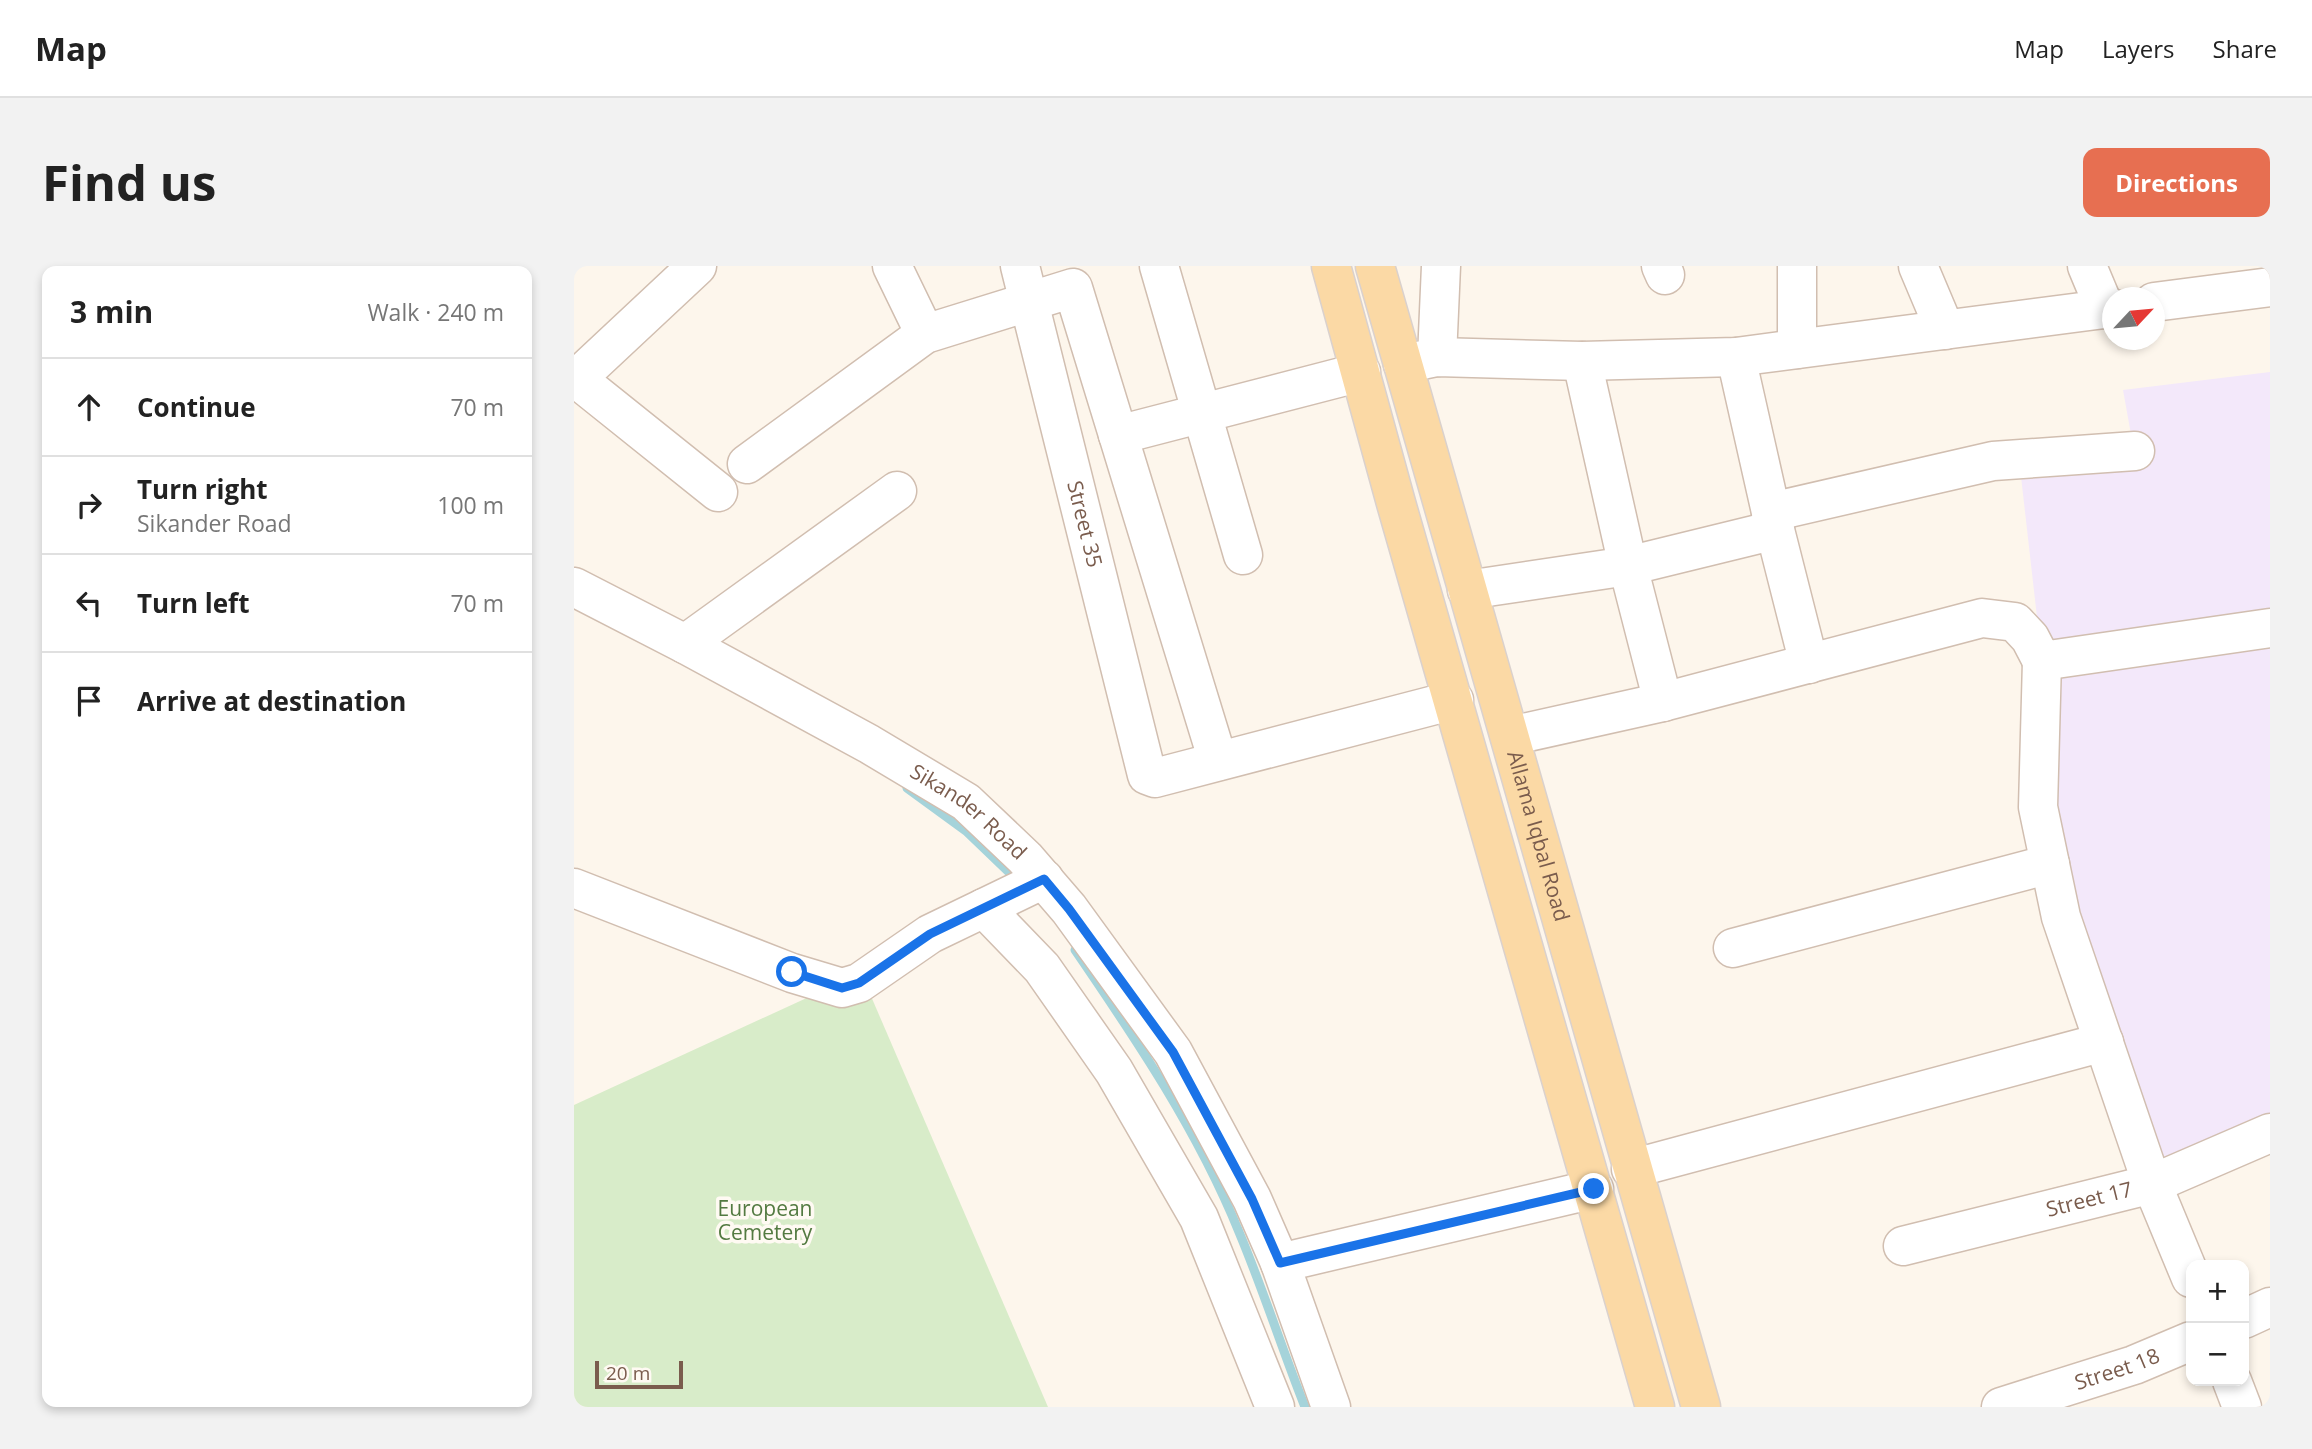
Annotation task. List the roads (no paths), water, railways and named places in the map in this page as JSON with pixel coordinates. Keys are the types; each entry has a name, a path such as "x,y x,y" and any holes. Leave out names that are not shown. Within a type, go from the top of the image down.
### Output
{"main road":[{"name":"Allama Iqbal Road","path":"1331,266 1396,503 1655,1407"},
{"name":"Allama Iqbal Road","path":"1375,266 1420,360 1438,491 1701,1407"},
{"path":"1396,503 1438,491"}],"street":[{"path":"697,266 575,380 718,492"},
{"path":"892,266 925,334"},
{"name":"Street 35","path":"1020,266 1027,304 1147,775 1155,778 1218,761"},
{"path":"1160,266 1243,555"},
{"path":"1441,266 1420,360 1582,361 1736,357 2102,309"},
{"path":"1797,266 1797,349"},
{"path":"1918,266 1945,330"},
{"path":"2087,266 2102,295"},
{"path":"2165,301 2270,287"},
{"path":"747,464 925,334 1073,288 1218,761 1454,700"},
{"path":"1736,357 1809,664"},
{"path":"1582,361 1628,566 1663,702"},
{"path":"1118,435 1361,372"},
{"path":"1468,590 1628,566 1773,521 1993,460 2135,451"},
{"path":"685,644 897,491"},
{"name":"Sikander Road","path":"574,587 869,744 966,802 1044,879 1069,909 1173,1052 1252,1199 1280,1263 1331,1407"},
{"path":"1510,737 1663,702 1982,618 2015,622 2030,638 2042,661 2038,807 2062,917 2152,1184 2186,1266"},
{"path":"2042,661 2270,628"},
{"path":"1733,948 2050,864"},
{"path":"574,888 792,972 842,988 859,983 930,934 1044,879"},
{"path":"984,908 1042,968 1114,1071 1199,1218 1275,1407"},
{"path":"1631,1169 2104,1042"},
{"name":"Street 17","path":"1903,1245 2152,1184 2270,1133"},
{"path":"1280,1263 1594,1189"},
{"path":"2249,1317 2270,1307"},
{"name":"Street 18","path":"2001,1407 2134,1365 2186,1343"},
{"path":"2234,1386 2242,1407"}],"waterway":[{"path":"907,788 966,831 1017,880"},
{"path":"1075,950 1143,1052 1205,1158 1248,1254 1305,1407"}],"park label":[{"name":"European Cemetery","path":"765,1221"}]}
